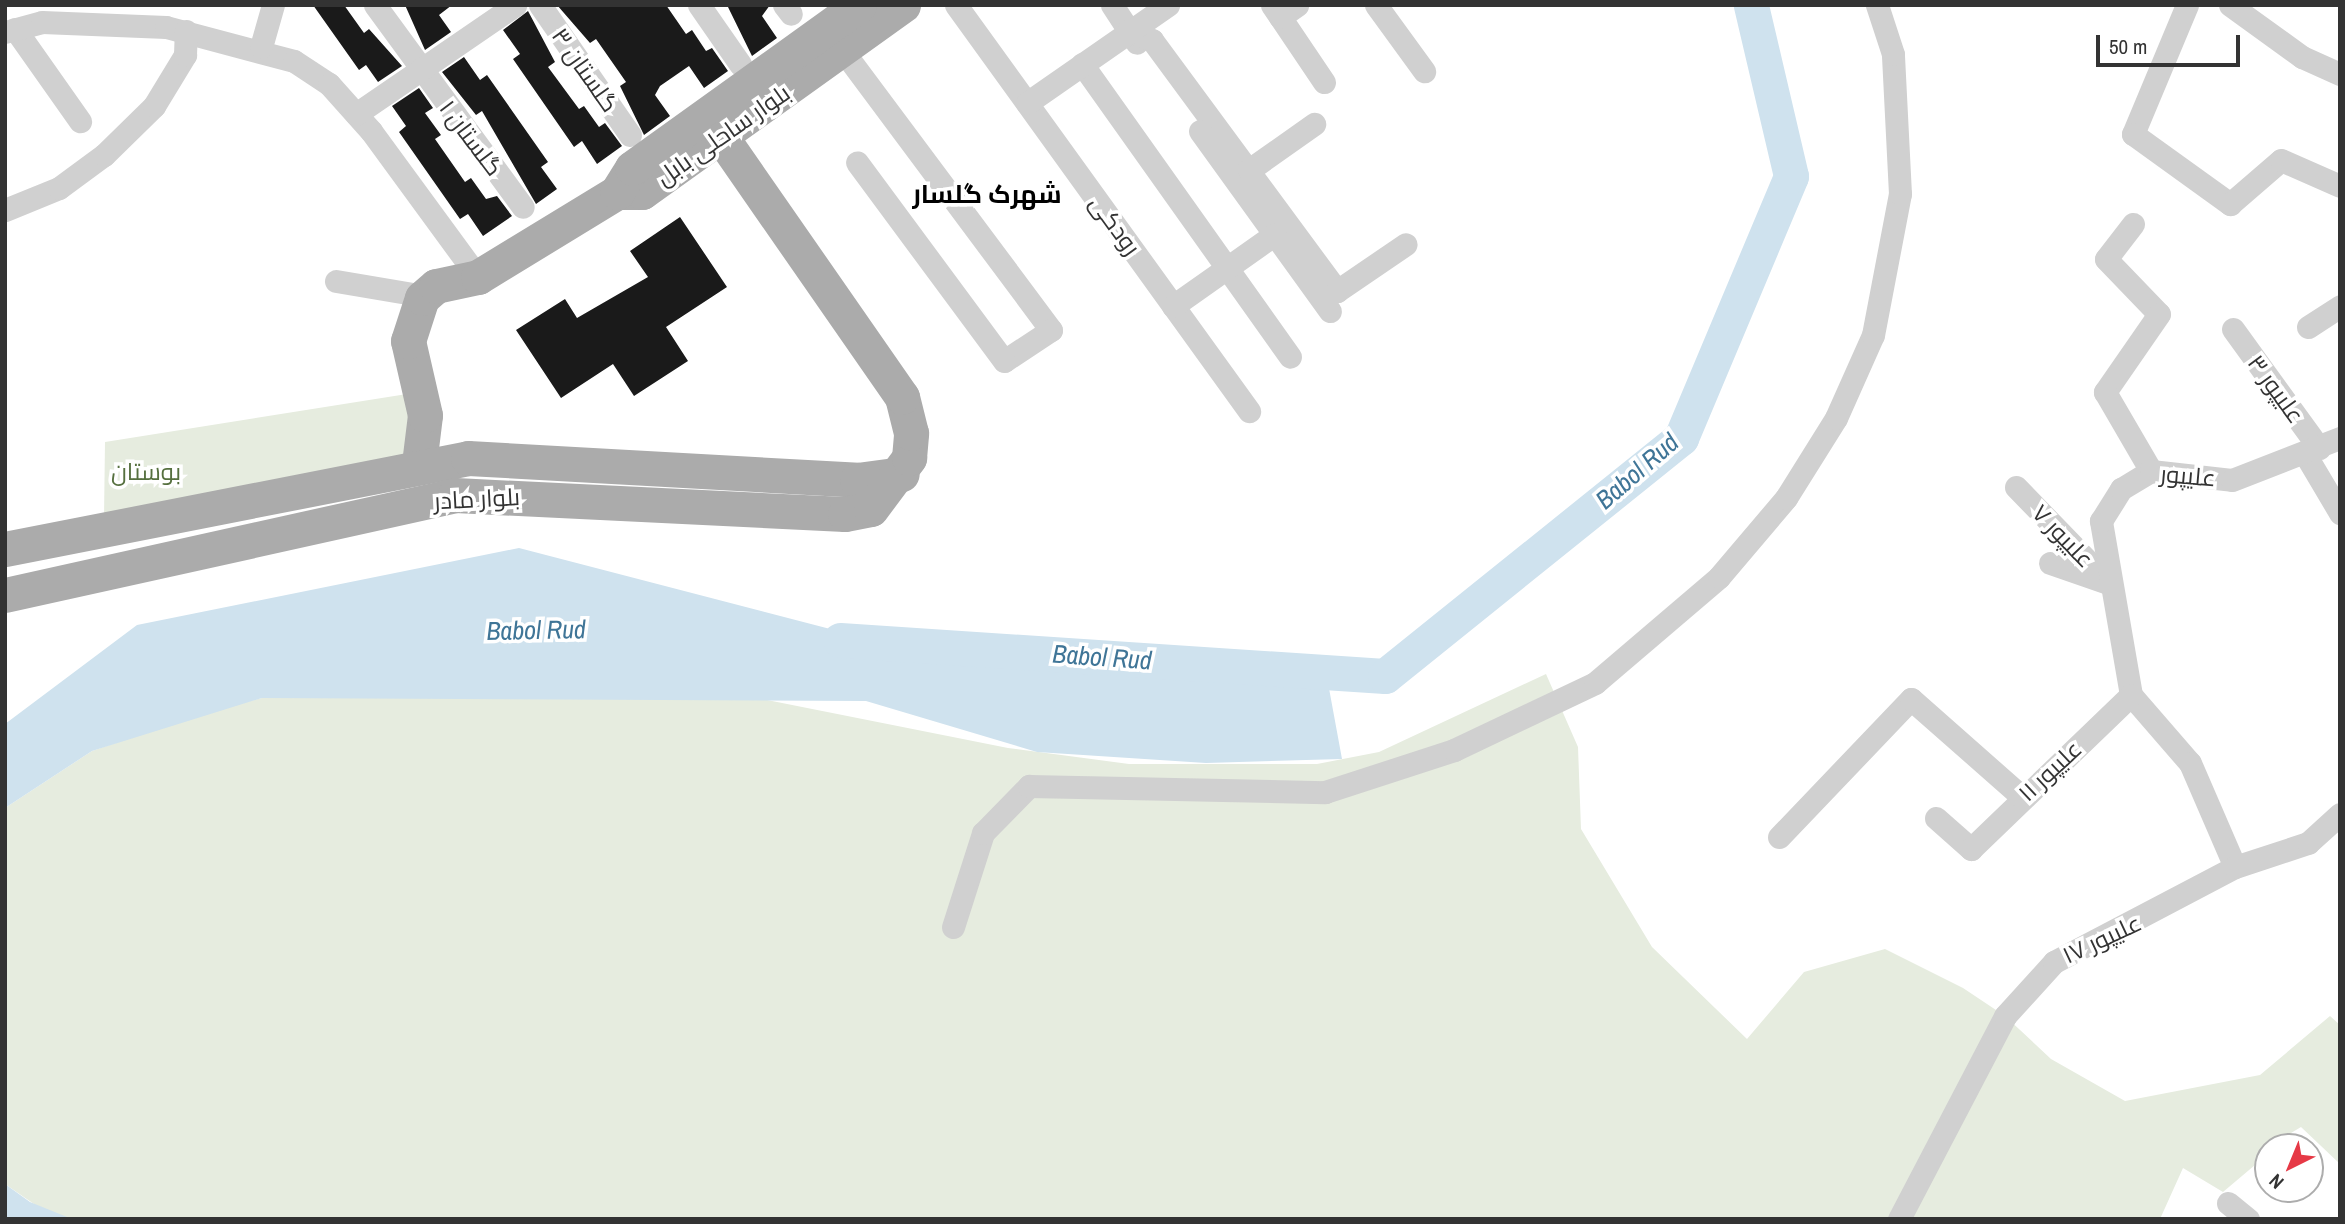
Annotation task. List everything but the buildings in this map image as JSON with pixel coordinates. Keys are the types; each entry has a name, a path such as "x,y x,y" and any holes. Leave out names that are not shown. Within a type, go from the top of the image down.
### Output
{"main road":[{"name":"بلوار ساحلی بابل","path":"617,192 632,168 859,5"},
{"name":"بلوار ساحلی بابل","path":"617,192 642,192 844,51 903,5"},
{"name":"بلوار مادر","path":"5,596 455,495 845,514 871,509 902,474 911,433 902,397 722,138"},
{"path":"419,464 425,415 408,341 425,296 436,286 478,277 617,192"},
{"name":"بلوار مادر","path":"5,550 419,464 468,458 857,480 902,474"}],"street":[{"path":"261,47 273,5"},
{"name":"گلستان ۱","path":"376,5 420,70 523,207"},
{"path":"356,114 514,5"},
{"name":"گلستان ۳","path":"540,5 630,135"},
{"path":"699,5 740,64"},
{"name":"رودکی","path":"956,5 1249,411"},
{"path":"1112,5 1330,311"},
{"path":"1027,103 1168,5"},
{"path":"1376,5 1424,71"},
{"path":"953,927 983,833 1029,786 1325,792 1454,750 1595,683 1719,577 1786,498 1836,418 1873,335 1900,194 1893,54 1877,5"},
{"path":"2187,5 2133,134 2230,204 2281,160 2340,186"},
{"path":"2230,5 2302,57 2340,74"},
{"path":"1283,9 1324,82"},
{"path":"5,209 59,188 104,155 154,106 185,55 172,21"},
{"path":"80,121 10,31 42,22 172,21 261,47 329,84 356,114 478,277"},
{"path":"1128,31 1152,40 1338,291 1406,244"},
{"path":"844,51 1051,330 1004,362 857,162"},
{"path":"1082,64 1290,357"},
{"path":"1248,170 1314,124"},
{"path":"2133,224 2106,259 2159,314 2105,392 2151,471"},
{"path":"1173,306 1275,234"},
{"path":"336,281 425,296"},
{"path":"2308,327 2340,306"},
{"name":"علیپور ۳","path":"2233,329 2312,451 2340,513"},
{"name":"علیپور","path":"2131,695 2101,522 2122,489 2151,471 2232,480 2340,438"},
{"name":"علیپور ۷","path":"2016,487 2111,585"},
{"path":"2050,563 2111,585"},
{"path":"2131,695 2190,763 2235,867"},
{"name":"علیپور ۱۱","path":"1936,818 1971,849 2131,695"},
{"path":"1779,837 1911,699 2022,797"},
{"name":"علیپور ۱۷","path":"1899,1219 2005,1016 2054,962 2128,929 2235,867 2308,843 2340,814"},
{"path":"2228,1203 2248,1219"}],"green space":[{"name":"بوستان","path":"407,394 415,434 403,455 104,518 105,442"},
{"path":"369,671 702,687 1008,748 1129,764 1317,764 1379,752 1546,674 1578,747 1581,829 1652,947 1747,1039 1804,972 1885,949 1963,988 2005,1016 2051,1059 2125,1101 2260,1075 2330,1016 2340,1025 2340,1164 2324,1149 2324,1133 2307,1133 2301,1127 2291,1133 2254,1133 2254,1166 2223,1192 2183,1168 2160,1219 59,1219 5,1184 5,808 92,751 207,712"}],"water":[{"path":"519,548 884,643 1326,672 1342,759 1206,763 1037,752 866,701 262,698 92,751 5,808 5,724 137,625"},
{"path":"5,1184 30,1202 72,1219 5,1219"}],"waterway":[{"name":"Babol Rud","path":"840,640 1385,676 1681,438 1791,176 1751,5"}],"district":[{"name":"شهرک گلسار","path":"987,194"}]}
